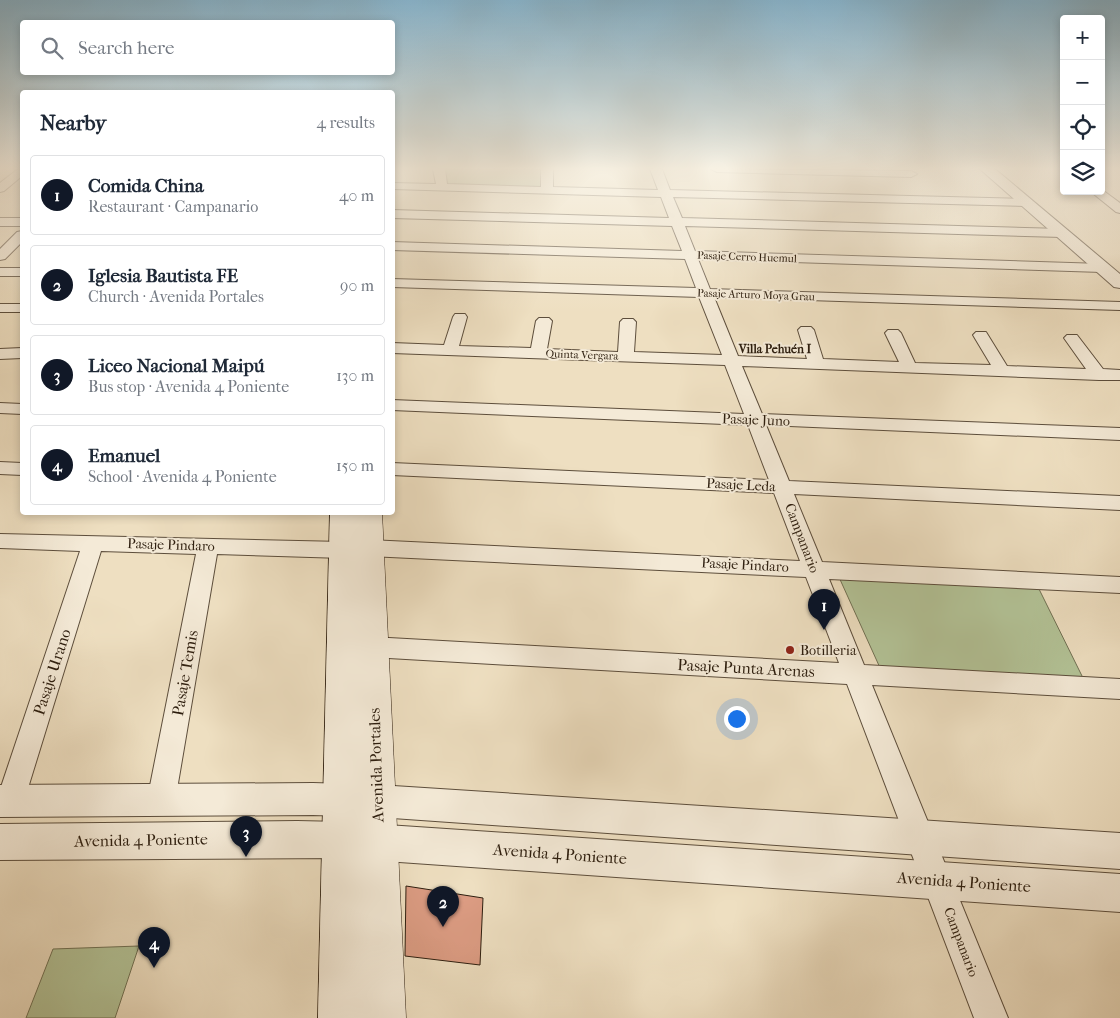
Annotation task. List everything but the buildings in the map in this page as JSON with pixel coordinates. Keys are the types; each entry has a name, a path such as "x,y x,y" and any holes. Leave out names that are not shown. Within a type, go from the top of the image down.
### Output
{"main road":[{"name":"Avenida Portales","path":"341,1018 360,821 371,647 356,549 345,515"},
{"name":"Avenida Portales","path":"367,515 356,549 360,821 383,1018"}],"street":[{"path":"481,217 1062,233"},
{"name":"Campanario","path":"675,217 991,1018"},
{"path":"1042,217 1120,283"},
{"path":"0,222 20,222"},
{"path":"0,256 20,238"},
{"name":"Pasaje Cerro Huemul","path":"395,246 1102,268"},
{"path":"0,272 20,272"},
{"name":"Pasaje Arturo Moya Grau","path":"395,283 1120,306"},
{"path":"0,308 20,308"},
{"path":"450,350 460,317"},
{"name":"Quinta Vergara","path":"538,354 544,321"},
{"name":"Quinta Vergara","path":"626,357 628,322"},
{"path":"806,330 817,364"},
{"path":"893,333 910,368"},
{"path":"981,335 1002,371"},
{"path":"1072,338 1099,375"},
{"name":"Quinta Vergara","path":"395,348 1120,375"},
{"path":"0,354 20,353"},
{"name":"Pasaje Juno","path":"395,404 1120,434"},
{"path":"0,408 20,409"},
{"path":"0,468 20,469"},
{"name":"Pasaje Leda","path":"395,468 1120,503"},
{"name":"Pasaje Pindaro","path":"0,541 356,549 814,568 1120,585"},
{"name":"Pasaje Urano","path":"5,801 94,543"},
{"name":"Pasaje Temis","path":"161,801 208,546"},
{"name":"Pasaje Punta Arenas","path":"371,647 1120,689"},
{"name":"Avenida 4 Poniente","path":"5,801 161,801 936,880 1120,893"},
{"name":"Avenida 4 Poniente","path":"0,842 297,839 360,821 920,837 1120,851"}],"green space":[{"path":"838,575 1037,585 1084,680 881,670"},
{"path":"139,946 115,1018 26,1018 53,949"}],"place":[{"name":"Comida China","path":"824,630"},
{"name":"Botilleria","path":"790,650"},
{"name":"Liceo Nacional Maipú","path":"246,857"},
{"name":"Iglesia Bautista FE","path":"443,927"},
{"name":"Emanuel","path":"154,968"}],"district":[{"name":"Villa Pehuén I","path":"775,349"}]}
